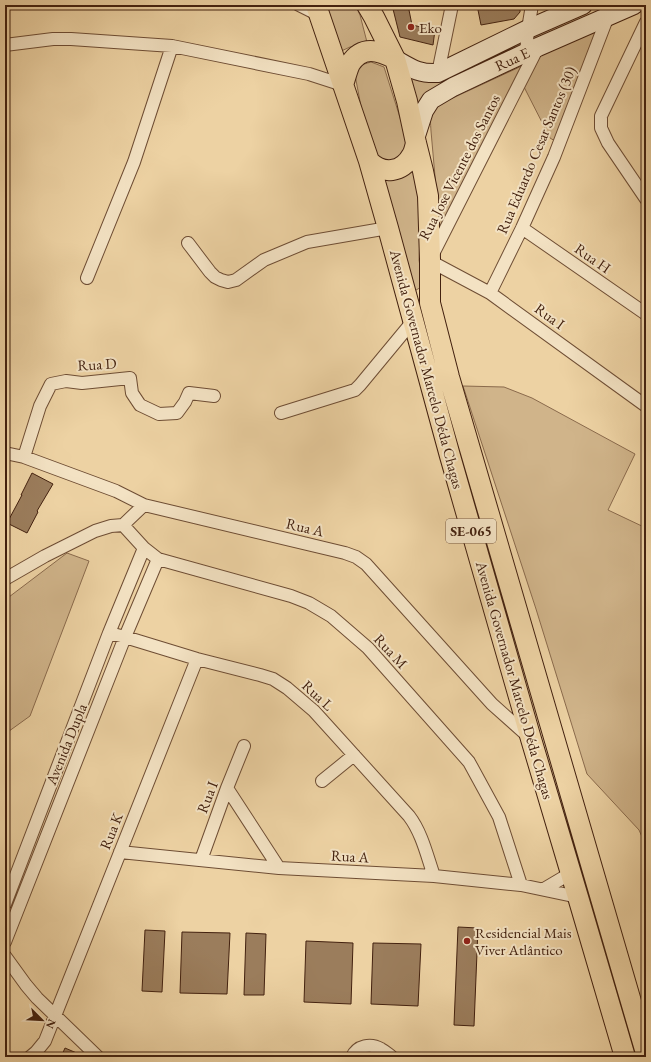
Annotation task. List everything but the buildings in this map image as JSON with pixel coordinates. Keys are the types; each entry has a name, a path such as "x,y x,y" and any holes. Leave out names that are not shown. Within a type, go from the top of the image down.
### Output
{"main road":[{"name":"Avenida Governador Marcelo Déda Chagas","path":"367,5 395,59 407,101 423,171 428,196 430,303 449,377 646,1053"},
{"name":"Avenida Governador Marcelo Déda Chagas","path":"318,10 369,161 450,456 624,1057"},
{"path":"343,86 350,65 360,54 368,51 376,51 384,53 395,59"},
{"path":"369,161 374,167 381,170 393,170 402,167 412,155 415,141"}],"street":[{"path":"299,5 318,10"},
{"path":"395,59 416,70 426,73 438,73 452,5"},
{"path":"532,5 528,29 532,50"},
{"name":"Rua E","path":"438,73 528,29 583,5"},
{"name":"Rua E","path":"415,141 424,111 431,100 453,87 532,50 634,5"},
{"name":"Rua Eduardo Cesar Santos (30)","path":"490,293 522,228 554,157 608,16"},
{"path":"645,193 608,142 601,128 601,116 646,22"},
{"path":"5,45 53,39 71,39 172,46 309,74 343,86"},
{"path":"87,278 134,162 172,46"},
{"name":"Rua Jose Vicente dos Santos","path":"430,260 532,50"},
{"path":"188,243 215,277 228,282 236,280 264,260 307,242 388,228"},
{"name":"Rua H","path":"522,228 646,314"},
{"name":"Rua I","path":"430,260 490,293 646,406"},
{"path":"281,413 355,390 413,321"},
{"name":"Rua D","path":"24,457 40,406 51,384 66,381 82,383 130,378 132,394 140,405 159,414 177,413 185,402 189,393 214,396"},
{"name":"Rua A","path":"5,453 24,457 116,491 144,505 338,551 356,557 366,564 492,704 531,739"},
{"path":"5,579 45,556 95,531 123,525 144,505"},
{"name":"Rua M","path":"123,525 144,548 158,559 303,600 320,609 340,623 372,653 469,762 499,816 521,884"},
{"name":"Avenida Dupla","path":"5,904 109,633 144,548"},
{"name":"Avenida Dupla","path":"5,942 125,637 158,559"},
{"name":"Rua L","path":"109,633 196,659 273,679 287,688 314,711 414,822 434,876"},
{"name":"Rua K","path":"30,1057 45,1040 196,659"},
{"name":"Rua I","path":"201,860 244,746"},
{"path":"322,781 354,755"},
{"path":"227,788 279,868"},
{"name":"Rua A","path":"120,852 279,868 434,876 521,884 578,897"},
{"path":"544,889 571,873"},
{"path":"5,956 37,998 98,1057"},
{"path":"352,1057 359,1049 365,1046 370,1046 382,1049 392,1057"}],"shaded area":[{"path":"322,5 355,5 360,15 368,46 350,47 337,53"},
{"path":"599,27 555,141 550,138 523,85 538,55"},
{"path":"514,41 515,53 434,93 419,122 410,71"},
{"path":"371,62 384,67 409,146 408,152 382,167 363,117 355,75 360,66"},
{"path":"524,65 440,233 431,114 442,103"},
{"path":"414,159 421,216 419,260 423,286 411,293 379,175"},
{"path":"463,386 504,387 532,398 635,454 608,510 646,528 646,846 639,830 587,774 536,609"},
{"path":"67,553 89,561 30,716 5,734 5,600"}],"place":[{"name":"Eko","path":"411,27"},
{"name":"Residencial Mais Viver Atlântico","path":"467,941"}]}
